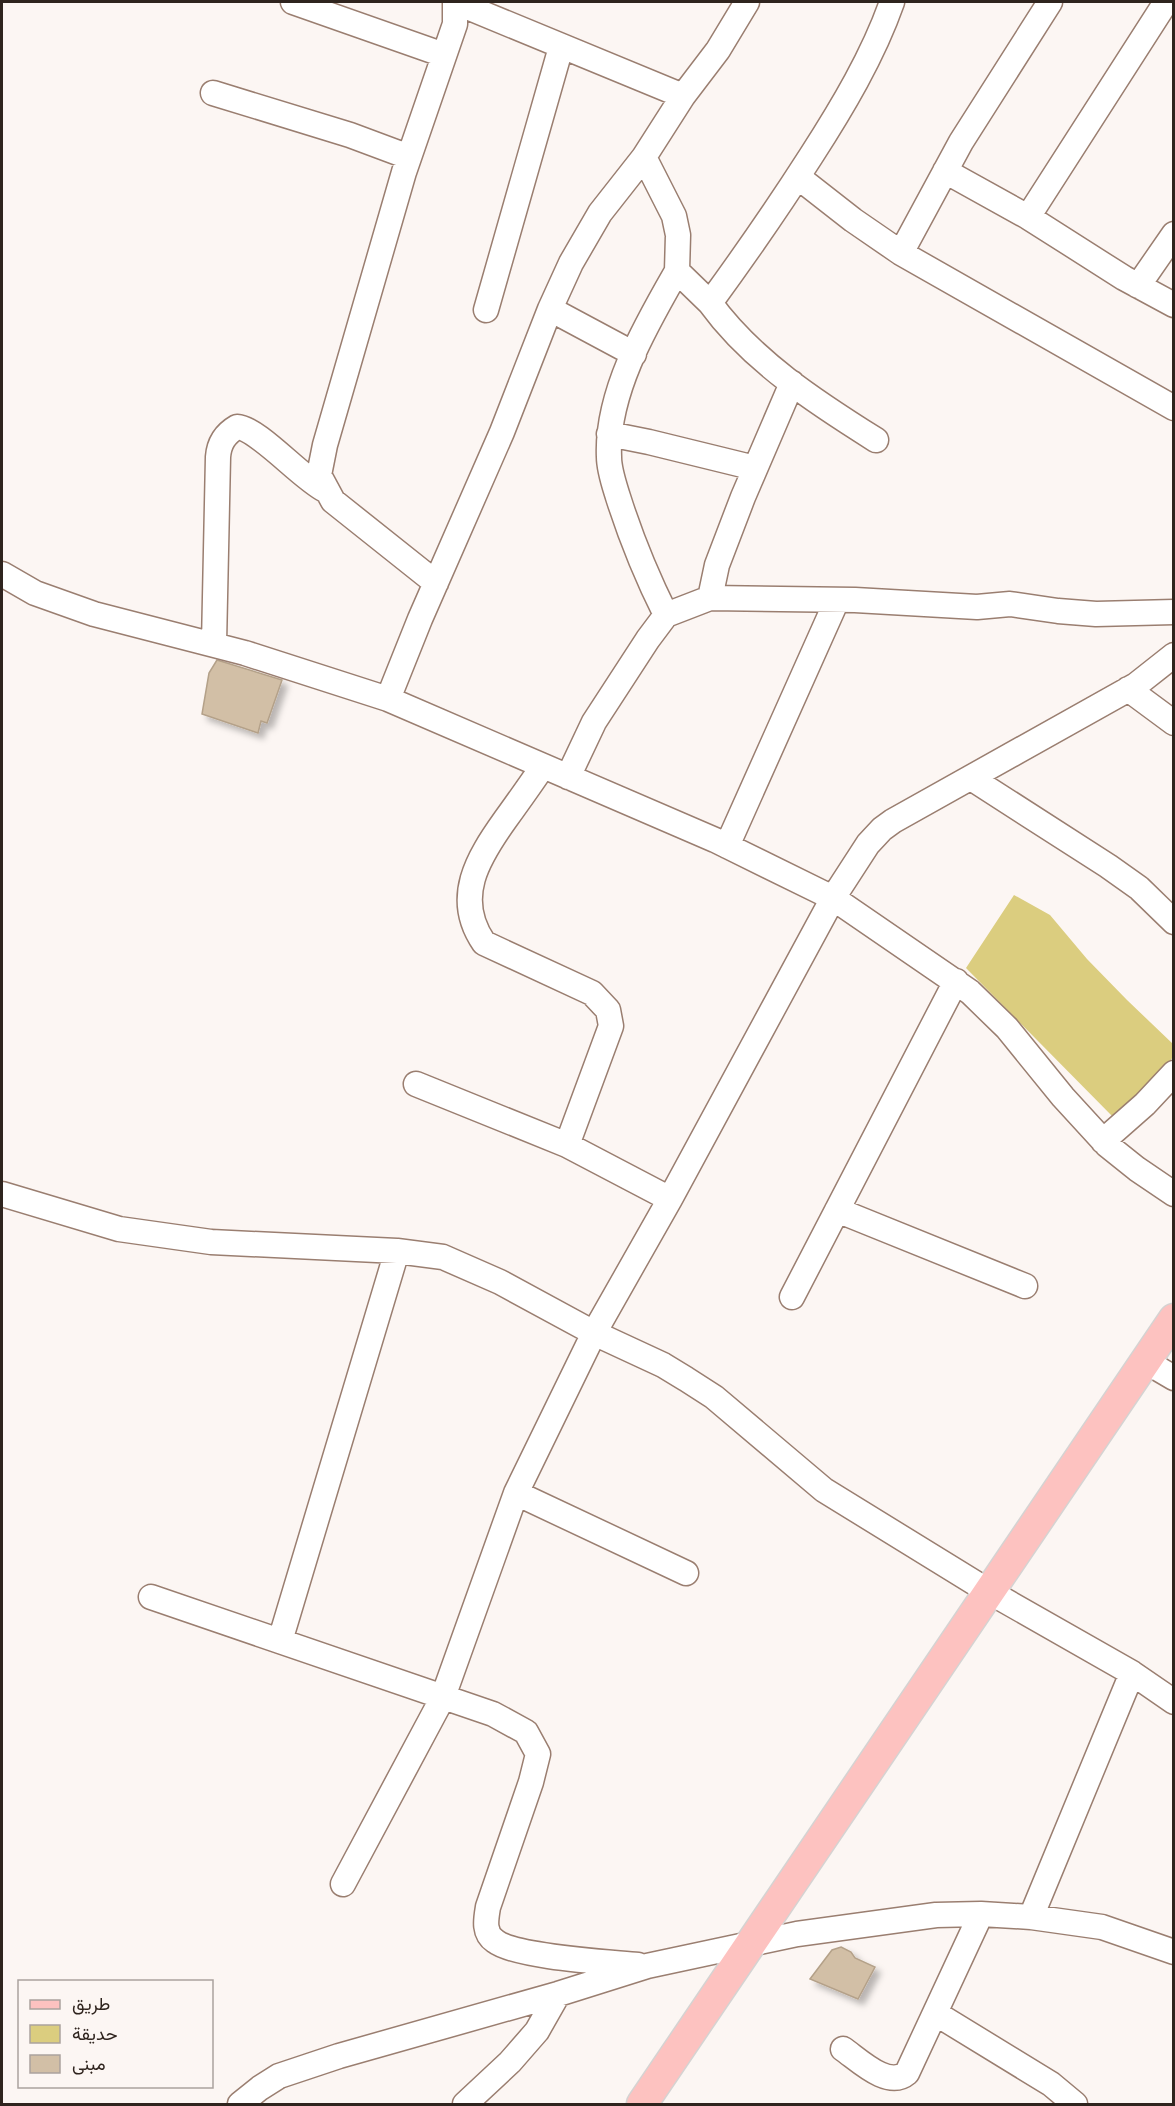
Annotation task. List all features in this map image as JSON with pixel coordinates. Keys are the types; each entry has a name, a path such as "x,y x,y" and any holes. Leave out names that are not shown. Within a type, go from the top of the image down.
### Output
{"main road":[{"path":"642,2104 1173,1319"}],"street":[{"path":"293,2 444,55"},
{"path":"436,584 333,501 325,490 319,475 319,465 409,157 455,24 455,2 683,96"},
{"path":"388,699 571,263 600,213 644,157 683,96 718,50 747,2"},
{"path":"710,303 798,177 842,105 892,2"},
{"path":"901,253 984,104 1050,2"},
{"path":"1028,217 1166,2"},
{"path":"486,310 507,229 561,47"},
{"path":"213,93 350,135 409,157"},
{"path":"644,157 674,216 678,235 677,271 653,312 634,354 614,409 609,434 609,460 627,526 647,577 666,615"},
{"path":"945,171 1028,217 1138,286 1173,305"},
{"path":"798,177 901,253 1173,408"},
{"path":"1138,286 1173,234"},
{"path":"677,271 710,303 743,341 792,382 876,441"},
{"path":"550,309 634,354"},
{"path":"710,598 717,565 792,382"},
{"path":"214,644 218,457 219,446 225,437 237,427 251,430 309,481 325,490"},
{"path":"609,434 755,468"},
{"path":"2,574 36,593 94,614 122,623 214,644 304,670 388,699 727,846 833,898 956,981 1007,1028 1062,1097 1103,1141 1173,1194"},
{"path":"568,777 594,722 666,615 710,598 837,600 977,608 1010,604 1096,614 1173,612"},
{"path":"727,846 837,600"},
{"path":"343,1884 444,1697 516,1493 594,1333 670,1199 833,898 868,844 882,829 1128,689 1173,655"},
{"path":"1128,689 1173,723"},
{"path":"543,766 485,848 471,880 470,909 476,930 484,943 529,966 592,993 608,1010 611,1026 567,1145"},
{"path":"971,778 1108,866 1171,912"},
{"path":"792,1297 956,981"},
{"path":"1103,1141 1145,1104 1173,1072"},
{"path":"416,1084 567,1145 670,1199"},
{"path":"2,1194 119,1228 211,1242 397,1251 442,1257 500,1282 594,1333 663,1365 714,1397 824,1490 988,1591 1173,1698"},
{"path":"837,1210 1025,1286"},
{"path":"280,1641 397,1251"},
{"path":"1145,1361 1173,1378"},
{"path":"516,1493 686,1573"},
{"path":"151,1597 493,1714 526,1732 538,1754 531,1782 488,1907 486,1924 490,1937 495,1942 520,1952 647,1966"},
{"path":"1031,1917 1131,1673"},
{"path":"843,2049 882,2075 891,2079 903,2077 912,2065 981,1914"},
{"path":"240,2104 279,2076 299,2068 558,1994 647,1966 797,1934 936,1915 981,1914 1031,1917 1102,1927 1173,1952"},
{"path":"465,2104 510,2062 537,2031 558,1994"},
{"path":"935,2013 1051,2084 1076,2104"}],"green space":[{"path":"1014,895 1050,915 1087,959 1173,1044 1173,1057 1146,1093 1114,1118 966,968"}],"building":[{"path":"217,660 282,680 267,723 261,721 258,733 202,714 209,673"},
{"path":"841,1947 851,1952 855,1958 875,1967 858,1999 810,1979 832,1950"}]}
